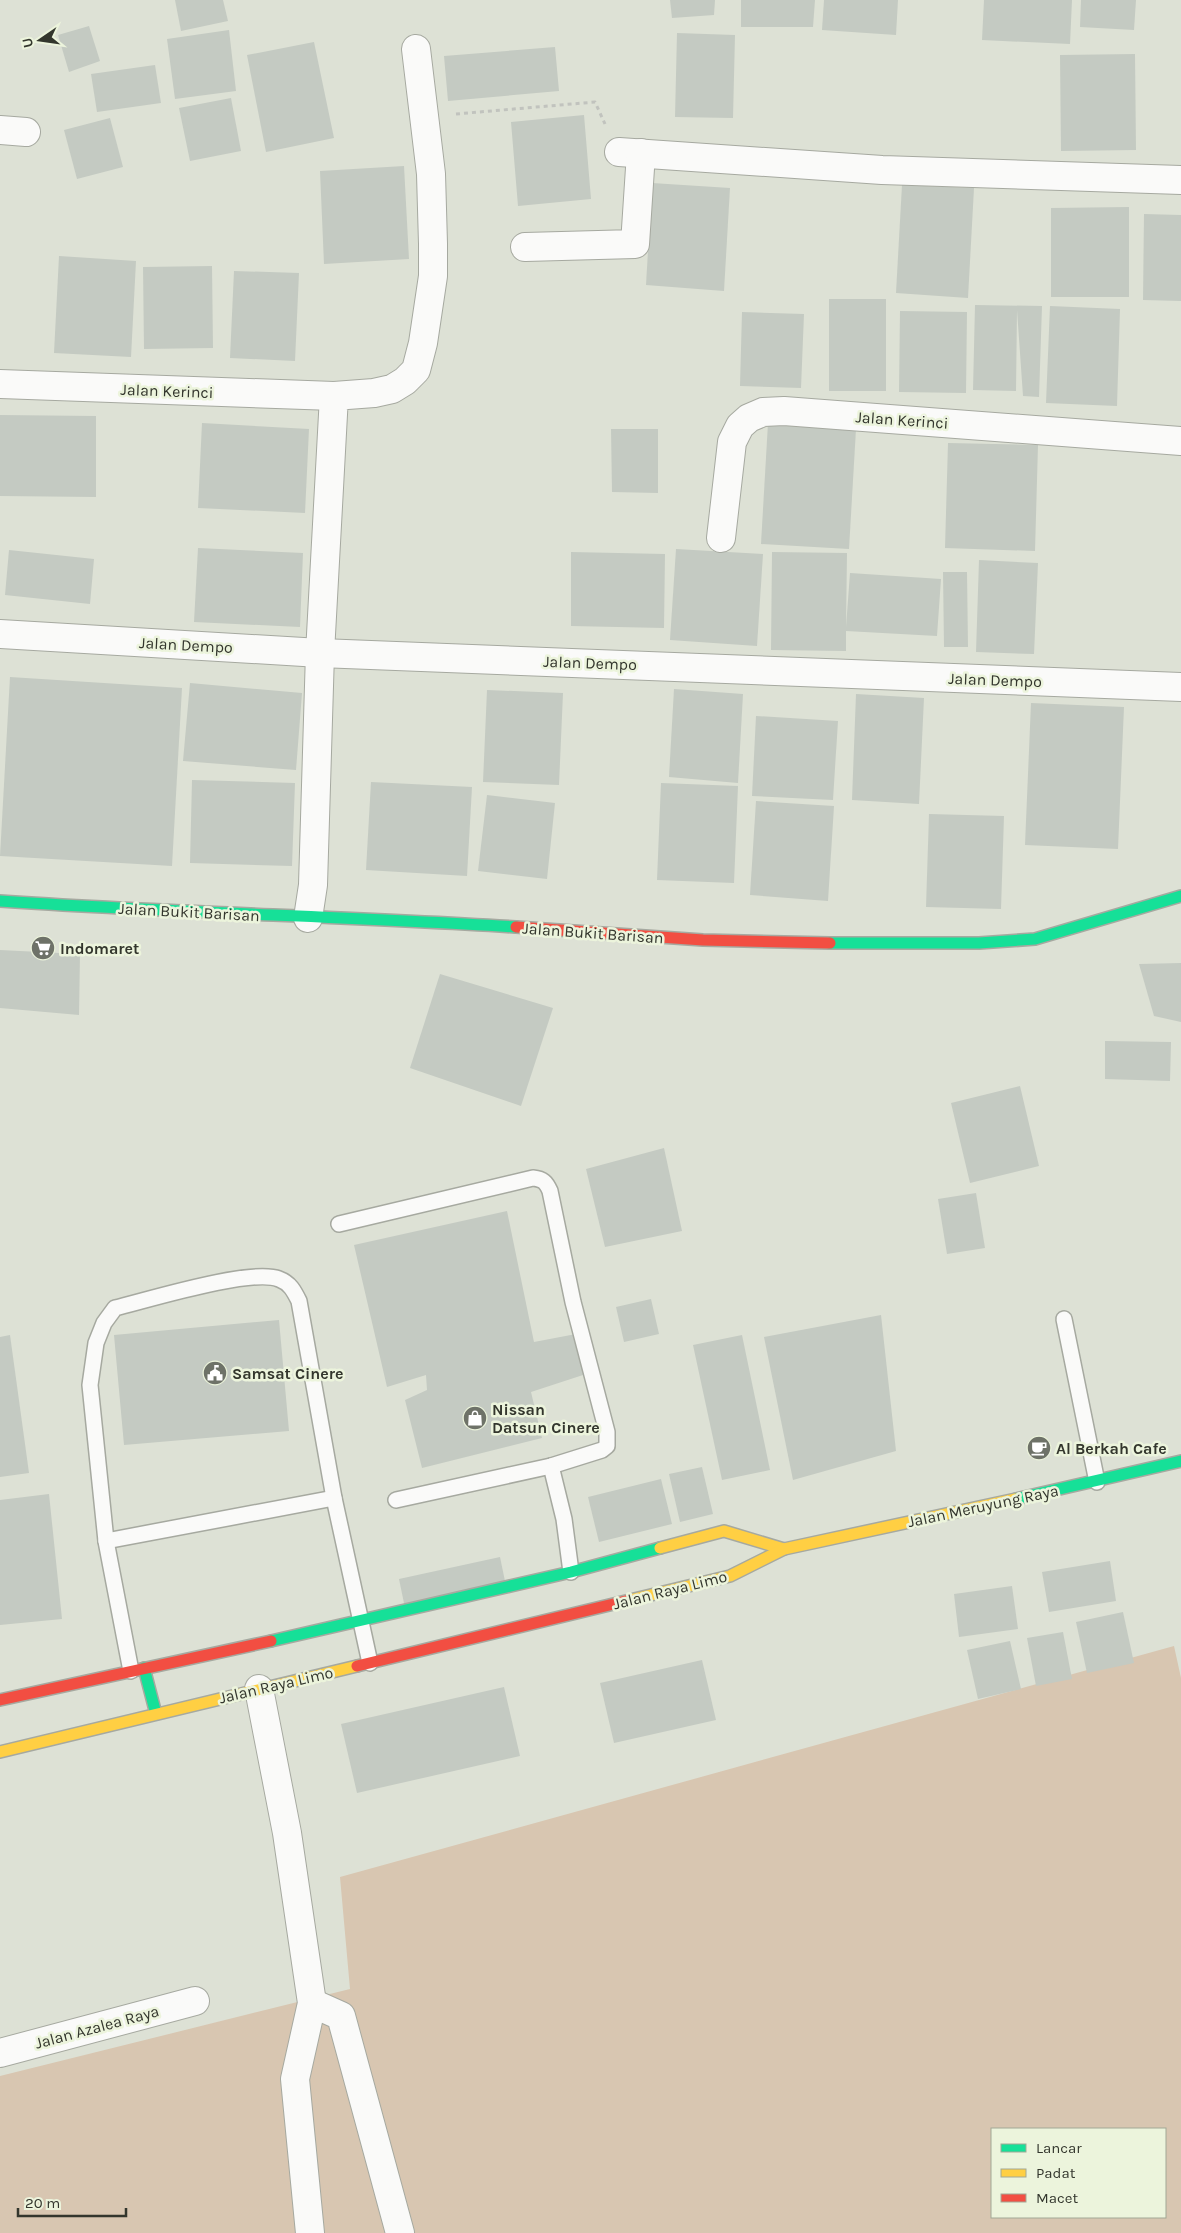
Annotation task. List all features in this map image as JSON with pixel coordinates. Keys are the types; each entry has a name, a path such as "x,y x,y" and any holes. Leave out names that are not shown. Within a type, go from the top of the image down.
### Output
{"main road":[{"name":"Jalan Bukit Barisan","path":"0,901 114,909 420,921 703,940 890,944 978,943 1034,938 1181,896"},
{"name":"Jalan Meruyung Raya","path":"784,1549 1098,1482 1181,1461"},
{"path":"0,1700 361,1621 571,1572 724,1531 784,1549"},
{"name":"Jalan Raya Limo","path":"0,1752 730,1576 784,1549"},
{"path":"137,1669 156,1714"}],"street":[{"name":"Jalan Kerinci","path":"0,384 334,396 374,393 392,389 405,381 416,370 423,343 433,276 431,174 416,49"},
{"path":"525,246 635,244 630,152 882,170 1181,180"},
{"path":"308,918 313,885 320,653 334,396"},
{"name":"Jalan Kerinci","path":"721,538 732,442 740,426 749,418 763,412 784,411 1181,441"},
{"name":"Jalan Dempo","path":"0,634 320,653 1181,687"},
{"path":"259,1689 287,1833 312,2003 295,2079 310,2233"},
{"name":"Jalan Azalea Raya","path":"0,2052 195,2001"},
{"path":"312,2003 341,2016 400,2233"}],"lane":[{"path":"339,1224 533,1178 541,1179 546,1183 550,1191 573,1302 609,1440 607,1446 602,1450 551,1466 396,1500"},
{"path":"137,1669 106,1541 90,1385 96,1343 104,1323 116,1308 239,1278 266,1276 279,1279 291,1286 299,1301 334,1498 370,1663"},
{"path":"1064,1319 1098,1482"},
{"path":"551,1466 564,1519 571,1572"},
{"path":"106,1541 334,1498"}],"path":[{"path":"454,114 594,102 630,152"}],"shaded area":[{"path":"1174,1646 1181,1678 1181,2233 0,2233 0,2076 350,1989 340,1877"}],"building":[{"path":"175,0 223,0 228,21 181,31"},
{"path":"670,0 715,0 714,15 672,18"},
{"path":"741,0 815,0 813,27 741,27"},
{"path":"824,0 898,0 896,35 822,30"},
{"path":"984,0 1072,0 1070,44 982,40"},
{"path":"1081,0 1136,0 1134,30 1080,27"},
{"path":"89,26 100,61 69,72 58,35"},
{"path":"229,30 236,91 175,99 167,39"},
{"path":"677,33 735,35 733,118 675,117"},
{"path":"314,42 334,138 266,152 247,55"},
{"path":"555,47 559,91 448,101 444,56"},
{"path":"1135,54 1136,150 1061,151 1060,55"},
{"path":"155,65 161,103 97,112 91,74"},
{"path":"231,98 241,151 190,161 179,108"},
{"path":"584,115 591,199 518,206 511,122"},
{"path":"110,118 123,167 77,179 64,130"},
{"path":"404,166 409,259 324,264 320,171"},
{"path":"652,183 730,188 724,291 646,285"},
{"path":"902,185 974,188 968,298 896,293"},
{"path":"1129,207 1129,297 1051,297 1051,208"},
{"path":"1144,214 1181,215 1181,301 1143,300"},
{"path":"59,256 136,261 131,357 54,353"},
{"path":"212,266 213,348 144,349 143,267"},
{"path":"234,271 299,273 295,361 230,358"},
{"path":"829,299 886,299 886,391 829,391"},
{"path":"975,305 1042,306 1039,397 1023,396 1017,310 1016,391 973,390"},
{"path":"1050,306 1120,309 1117,406 1046,403"},
{"path":"900,311 967,312 966,393 899,392"},
{"path":"742,312 804,314 801,388 740,386"},
{"path":"0,415 96,416 96,497 0,496"},
{"path":"202,423 309,429 305,513 198,508"},
{"path":"768,423 856,429 849,549 761,544"},
{"path":"611,429 658,429 658,493 612,492"},
{"path":"948,443 1038,445 1035,551 945,548"},
{"path":"198,548 303,553 300,627 194,622"},
{"path":"676,549 763,554 757,646 670,640"},
{"path":"9,550 94,559 90,604 5,595"},
{"path":"571,552 665,554 664,628 571,626"},
{"path":"772,552 847,553 846,627 850,573 941,579 937,636 846,631 846,651 771,650"},
{"path":"979,560 1038,563 1034,654 976,652"},
{"path":"943,572 967,572 968,647 944,647"},
{"path":"10,677 182,688 172,866 0,856"},
{"path":"190,683 302,693 296,770 183,761"},
{"path":"674,689 743,694 738,783 669,777"},
{"path":"487,690 563,693 559,785 483,782"},
{"path":"856,694 924,698 919,804 852,800"},
{"path":"1031,703 1124,707 1118,849 1025,845"},
{"path":"756,716 838,721 833,800 752,796"},
{"path":"192,780 295,783 292,866 190,863"},
{"path":"371,782 472,787 467,876 366,870"},
{"path":"661,783 738,786 734,883 657,880"},
{"path":"487,795 555,803 547,879 478,871"},
{"path":"756,801 834,806 828,901 750,895"},
{"path":"929,814 1004,816 1001,909 926,907"},
{"path":"0,950 80,954 79,1015 0,1008"},
{"path":"1181,963 1181,1022 1154,1016 1139,964"},
{"path":"440,974 553,1008 521,1106 410,1068"},
{"path":"1105,1041 1171,1042 1170,1081 1105,1079"},
{"path":"1020,1086 1039,1166 970,1183 951,1103"},
{"path":"664,1148 682,1231 605,1247 586,1169"},
{"path":"976,1193 985,1248 947,1254 938,1199"},
{"path":"507,1211 534,1342 576,1334 583,1375 531,1392 542,1438 422,1468 405,1400 427,1390 426,1375 387,1387 354,1245"},
{"path":"651,1299 659,1334 624,1342 616,1307"},
{"path":"881,1315 896,1451 793,1480 764,1337"},
{"path":"279,1320 289,1431 124,1445 114,1335"},
{"path":"10,1335 29,1473 0,1477 0,1337"},
{"path":"742,1335 770,1470 722,1480 693,1345"},
{"path":"702,1467 713,1514 680,1522 669,1474"},
{"path":"661,1479 672,1524 599,1542 588,1497"},
{"path":"49,1494 62,1619 0,1625 0,1500"},
{"path":"500,1557 506,1586 405,1608 399,1579"},
{"path":"1110,1561 1116,1601 1049,1612 1042,1572"},
{"path":"1012,1586 1018,1629 959,1637 954,1594"},
{"path":"1123,1612 1134,1663 1087,1673 1076,1622"},
{"path":"1063,1632 1072,1679 1036,1686 1027,1638"},
{"path":"1010,1641 1021,1689 978,1699 967,1650"},
{"path":"702,1660 716,1720 614,1743 600,1683"},
{"path":"504,1687 520,1756 357,1793 341,1724"}],"traffic: fast":[{"path":"830,943 979,943 1035,939 1181,896"},
{"path":"0,901 516,927"},
{"path":"1016,1499 1181,1461"},
{"path":"271,1641 571,1572 660,1548"},
{"path":"144,1668 156,1714"}],"traffic: slow":[{"path":"630,1600 730,1576 784,1549 1016,1499"},
{"path":"660,1548 724,1531 784,1549"},
{"path":"0,1752 357,1666"}],"traffic: jam":[{"path":"516,927 703,940 830,943"},
{"path":"357,1666 630,1600"},
{"path":"0,1700 271,1641"}],"place":[{"name":"Indomaret","path":"43,948"},
{"name":"Samsat Cinere","path":"215,1373"},
{"name":"Nissan Datsun Cinere","path":"475,1418"},
{"name":"Al Berkah Cafe","path":"1039,1448"}]}
